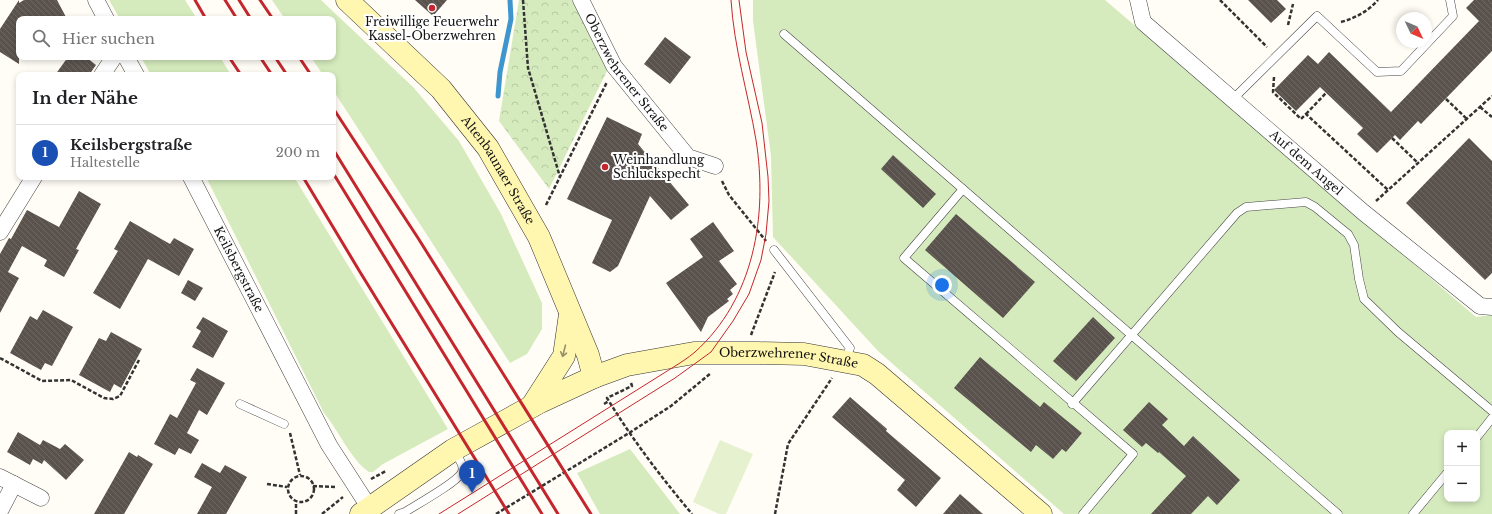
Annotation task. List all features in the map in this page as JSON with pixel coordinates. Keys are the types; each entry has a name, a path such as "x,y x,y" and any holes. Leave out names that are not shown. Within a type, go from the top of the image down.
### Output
{"main road":[{"name":"Altenbaunaer Straße","path":"347,0 441,89 488,148 539,236 588,355 594,377"},
{"path":"531,407 564,356 570,313"},
{"name":"Oberzwehrener Straße","path":"629,372 694,353 745,352 804,354 839,369 863,365 877,374 1041,514"},
{"path":"370,512 453,450 531,407 594,377 629,372"}],"street":[{"path":"96,0 104,16"},
{"name":"Oberzwehrener Straße","path":"581,0 614,66 688,157 715,166"},
{"name":"Auf dem Angel","path":"1138,0 1143,22 1364,212 1480,306 1492,306"},
{"path":"104,72 112,60"},
{"path":"128,60 134,72"},
{"path":"0,232 32,180"},
{"name":"Keilsbergstraße","path":"193,180 329,445 370,512"},
{"path":"0,476 40,498"},
{"path":"0,511 14,484"}],"lane":[{"path":"1233,99 1317,16 1377,72 1401,71 1452,16 1450,0"},
{"path":"784,34 1338,514"},
{"path":"963,188 904,258 1072,404 1133,454 1082,514"},
{"path":"1072,404 1237,213 1246,207 1306,202 1315,207 1348,234 1354,245 1359,279 1364,299 1398,332 1492,411"},
{"path":"774,250 850,348 839,369"},
{"path":"240,404 287,427"},
{"path":"1480,433 1492,418"},
{"path":"399,514 440,490 457,478 462,472 463,466 453,450"},
{"path":"1413,514 1444,477"}],"path":[{"path":"523,0 528,68 560,177"},
{"path":"1220,0 1267,47"},
{"path":"1327,25 1349,20 1368,10 1378,0"},
{"path":"1269,64 1274,74 1274,92 1301,119 1326,93"},
{"path":"546,205 614,66"},
{"path":"1364,212 1492,96"},
{"path":"1446,99 1467,119"},
{"path":"1480,107 1492,117"},
{"path":"1306,114 1388,190"},
{"path":"1392,138 1418,163"},
{"path":"715,166 729,195 774,250"},
{"path":"745,352 780,258"},
{"path":"0,358 42,381 71,380 104,398 113,399 120,396 139,360"},
{"path":"775,514 788,444 839,369"},
{"path":"629,372 632,386 607,398 629,433 658,474 692,514"},
{"path":"496,514 671,406 709,374 715,372"},
{"path":"604,404 609,401"},
{"path":"617,424 622,421"},
{"path":"287,427 300,475"},
{"path":"322,514 356,487 388,470"},
{"path":"300,475 309,478 314,486 312,495 306,501 296,501 289,496 287,487 292,479 300,475"},
{"path":"267,484 287,487"},
{"path":"296,501 296,514"}],"green space":[{"path":"109,0 185,0 195,16 118,16"},
{"path":"272,0 321,0 413,87 459,141 501,214 542,303 542,329 527,354 510,363 336,95 336,72 321,72 313,60 336,60 336,16 283,16"},
{"path":"519,0 572,0 608,69 549,189 499,121"},
{"path":"753,0 1105,0 1476,317 1492,315 1492,514 1064,514 878,351 773,237 771,156 753,21"},
{"path":"143,60 222,60 229,72 149,72"},
{"path":"208,180 296,180 448,429 383,464 373,472 369,472 356,460 324,413"},
{"path":"720,440 753,454 726,514 719,514 693,502"},
{"path":"630,449 680,514 600,514 577,473"}],"building":[{"path":"19,0 19,3 24,0 57,0 65,16 16,16 16,60 19,60 19,64 0,52 0,29"},
{"name":"Freiwillige Feuerwehr Kassel-Oberzwehren","path":"415,0 447,0 433,16"},
{"path":"1248,0 1277,0 1286,9 1271,23"},
{"path":"1474,0 1492,0 1492,51 1421,124 1418,121 1400,140 1395,135 1377,153 1357,134 1363,128 1320,87 1296,111 1274,90 1308,55 1318,64 1329,52 1391,112 1479,21 1466,8"},
{"path":"665,37 691,57 670,84 644,64"},
{"path":"66,60 90,60 96,65 91,72 57,72"},
{"path":"607,117 642,134 638,144 689,205 671,220 650,196 618,266 610,272 592,263 612,220 567,199"},
{"path":"1469,138 1492,161 1492,273 1485,280 1406,203"},
{"path":"893,155 936,194 923,208 881,169"},
{"path":"79,191 101,204 76,249 79,250 64,277 44,266 47,260 22,246 8,272 19,278 0,313 0,254 9,238 11,239 27,210 59,227"},
{"path":"956,214 1035,282 1003,318 925,250"},
{"path":"130,221 170,244 174,238 194,249 179,276 148,259 120,309 93,293 118,251 114,249"},
{"path":"713,222 734,251 719,261 737,284 730,290 733,294 727,299 729,301 708,317 701,332 666,283 703,257 690,239"},
{"path":"188,280 203,288 195,301 181,293"},
{"path":"43,310 73,327 52,366 45,363 41,370 10,353 30,316 37,320"},
{"path":"203,317 228,331 213,358 192,347 201,331 196,328"},
{"path":"1093,317 1115,338 1076,381 1053,361"},
{"path":"111,332 142,349 121,388 114,384 110,392 79,375 99,338 106,341"},
{"path":"980,357 1040,407 1044,402 1082,433 1066,452 1062,449 1053,459 1036,445 1031,452 954,388"},
{"path":"197,368 225,383 207,415 199,410 187,433 199,440 191,454 179,448 175,455 154,444 170,414 177,418 196,383 190,380"},
{"path":"850,397 887,429 886,431 941,478 916,507 897,490 905,480 832,417"},
{"path":"1149,402 1168,419 1162,425 1184,446 1193,436 1240,480 1217,505 1208,496 1191,514 1151,514 1186,476 1159,452 1158,453 1146,443 1142,447 1123,430"},
{"path":"18,432 40,445 43,440 60,449 65,444 84,460 66,480 44,460 42,464 33,459 30,465 7,452"},
{"path":"129,452 137,457 138,455 153,464 124,514 94,514"},
{"path":"202,463 220,473 225,465 247,477 226,514 197,514 212,487 194,477"},
{"path":"960,494 983,514 943,514"}],"waterway":[{"path":"498,96 500,72 511,19 510,0"}],"tram line":[{"path":"439,514 687,358 695,352 715,331 731,307 743,282 752,255 758,227 760,198 756,140 738,53 731,0"},
{"path":"458,514 675,378 711,352 733,321 749,294 761,260 766,234 769,201 762,123 746,52 739,0"}],"railway":[{"path":"195,0 204,16"},
{"path":"225,0 235,16"},
{"path":"239,0 249,16"},
{"path":"260,0 271,16"},
{"path":"231,60 239,72"},
{"path":"262,60 270,72"},
{"path":"277,60 285,72"},
{"path":"301,60 309,72"},
{"path":"336,113 418,238 591,514"},
{"path":"336,154 558,514"},
{"path":"336,178 542,514"},
{"path":"305,180 509,514"}],"place":[{"name":"Freiwillige Feuerwehr Kassel-Oberzwehren","path":"432,8"},
{"name":"Weinhandlung Schluckspecht","path":"605,167"},
{"name":"Keilsbergstraße","path":"472,493"}]}
